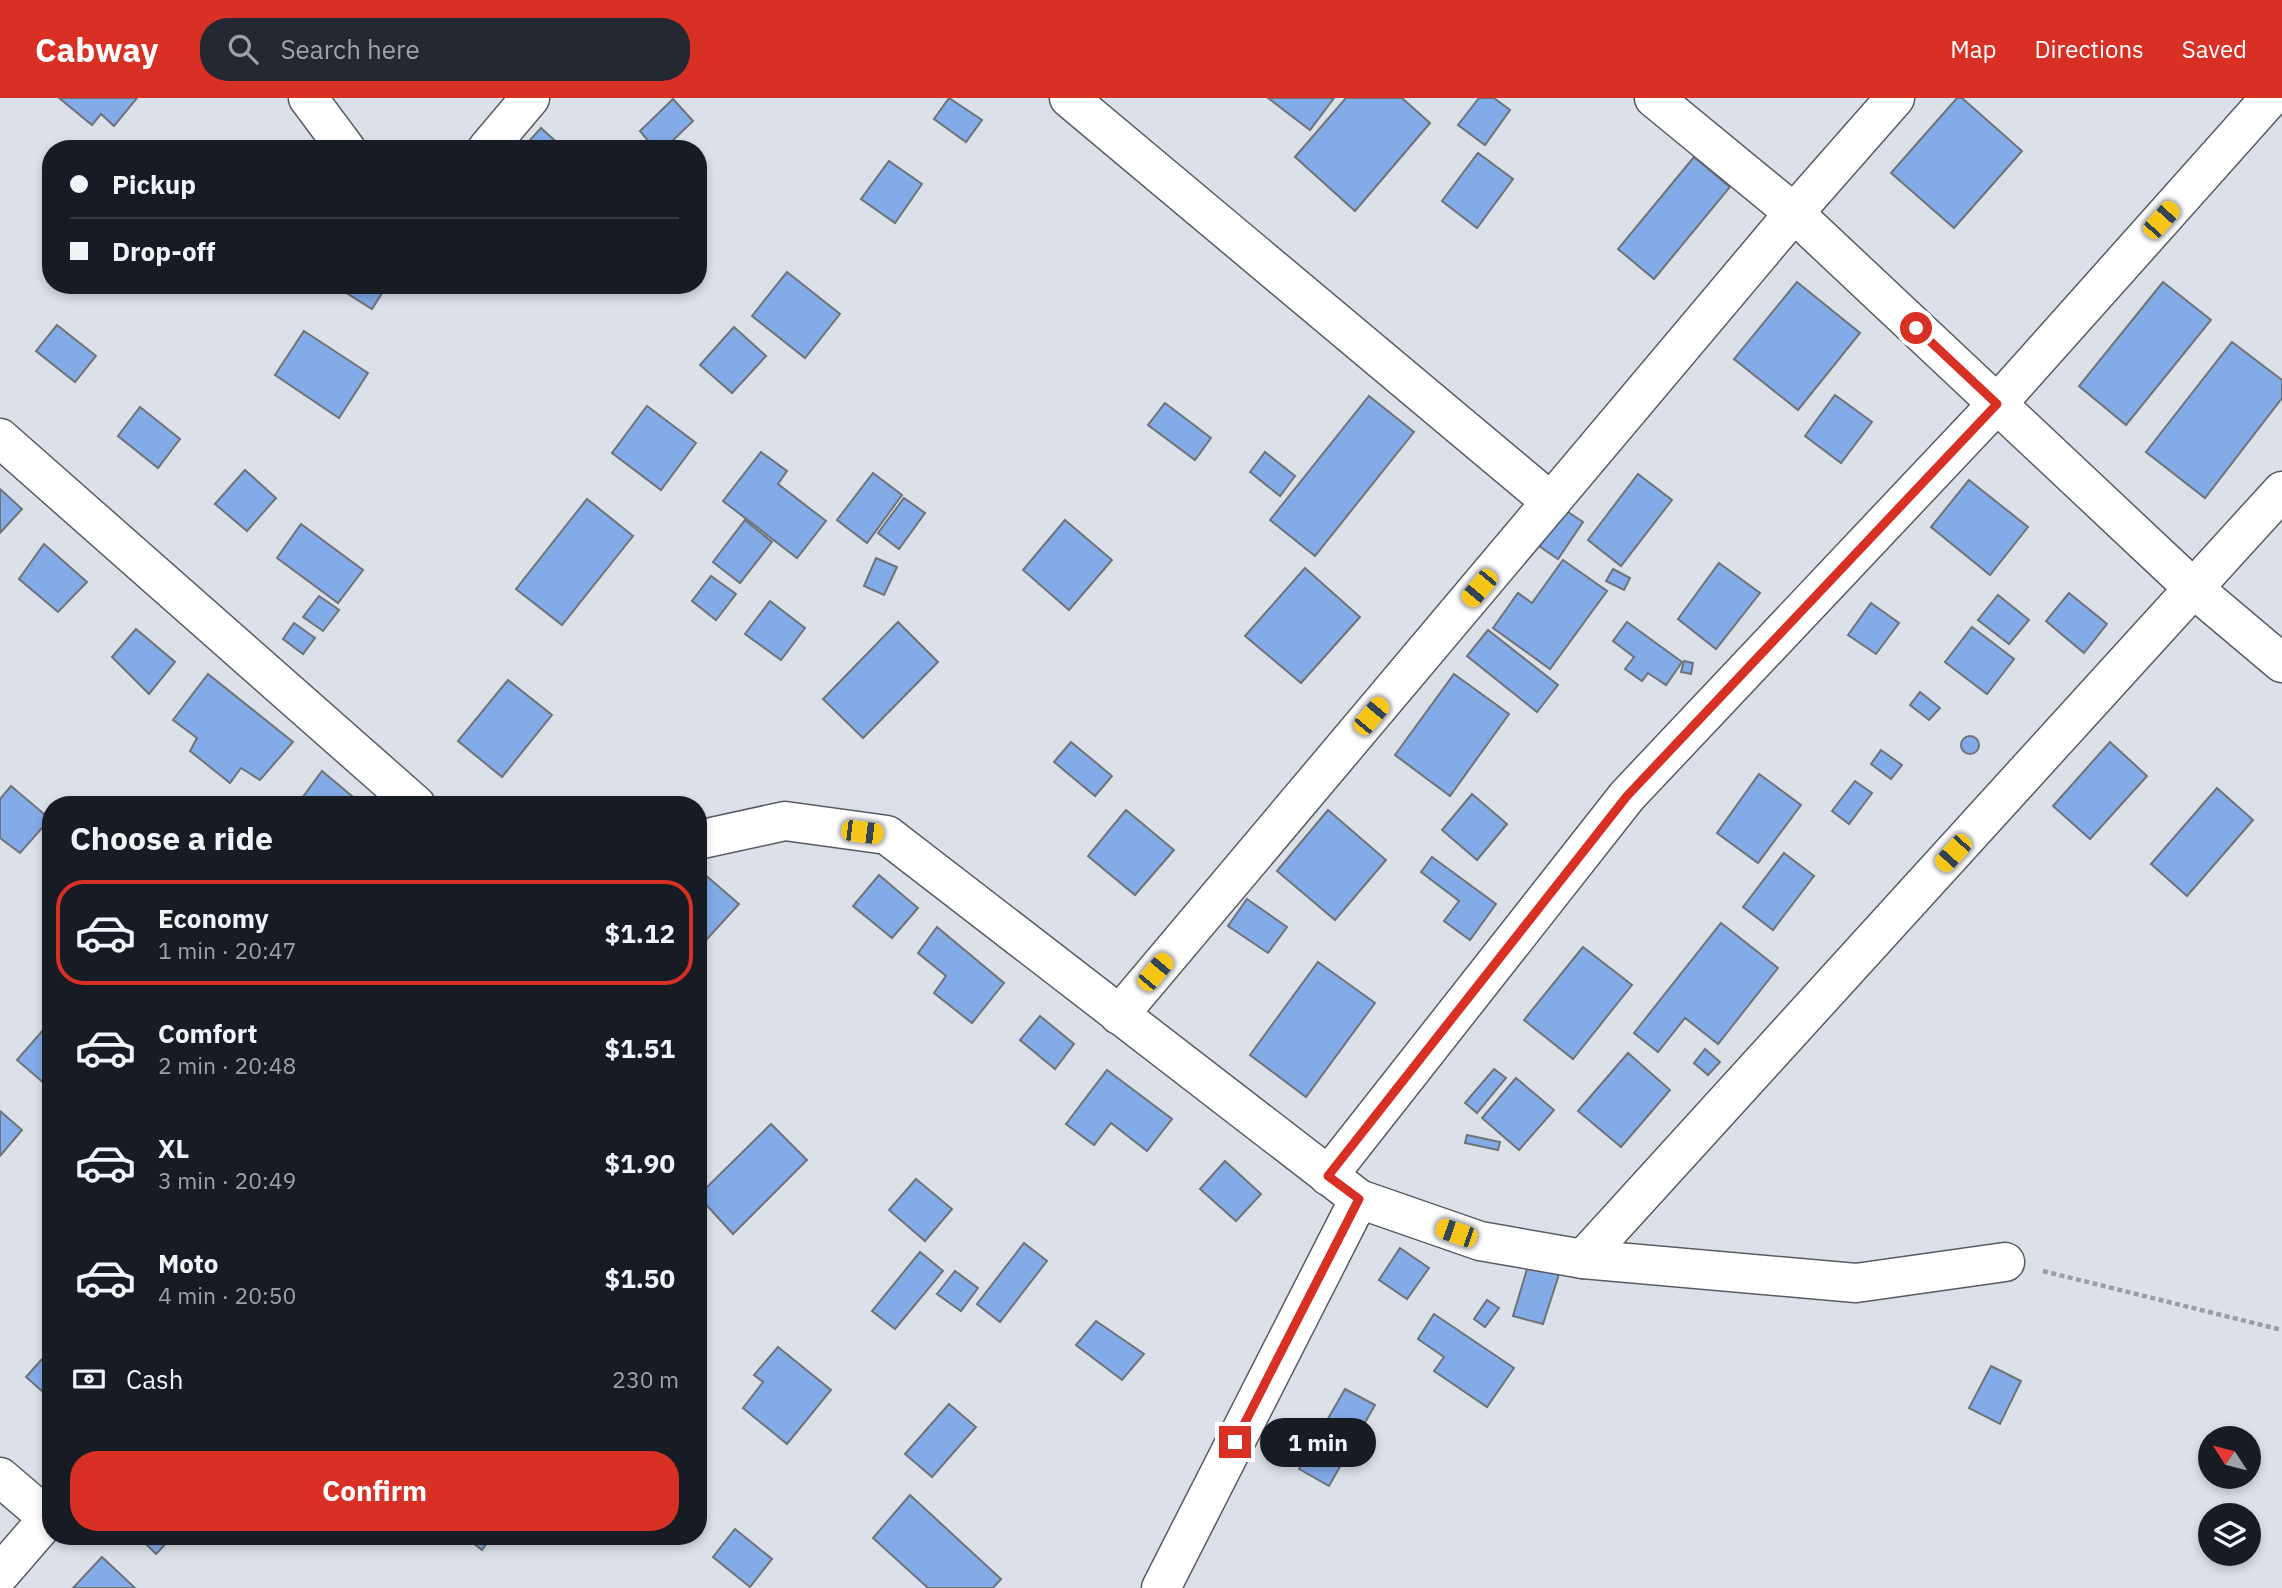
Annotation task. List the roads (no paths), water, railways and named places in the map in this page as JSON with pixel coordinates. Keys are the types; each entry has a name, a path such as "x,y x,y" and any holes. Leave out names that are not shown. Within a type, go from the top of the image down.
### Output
{"street":[{"path":"308,98 339,140"},
{"path":"495,140 530,98"},
{"path":"1069,98 1551,502"},
{"path":"1654,98 1794,214 2193,589 2282,663"},
{"path":"1119,1015 1794,214 1895,98"},
{"path":"1328,1176 1627,796 1997,404 2270,98"},
{"path":"0,438 406,796"},
{"path":"1583,1259 2282,491"},
{"path":"707,839 785,821 887,835 1359,1199 1480,1241 1583,1259 1856,1283 2005,1262"},
{"path":"1161,1588 1359,1199"},
{"path":"0,1477 42,1510"},
{"path":"0,1574 42,1524"}]}
